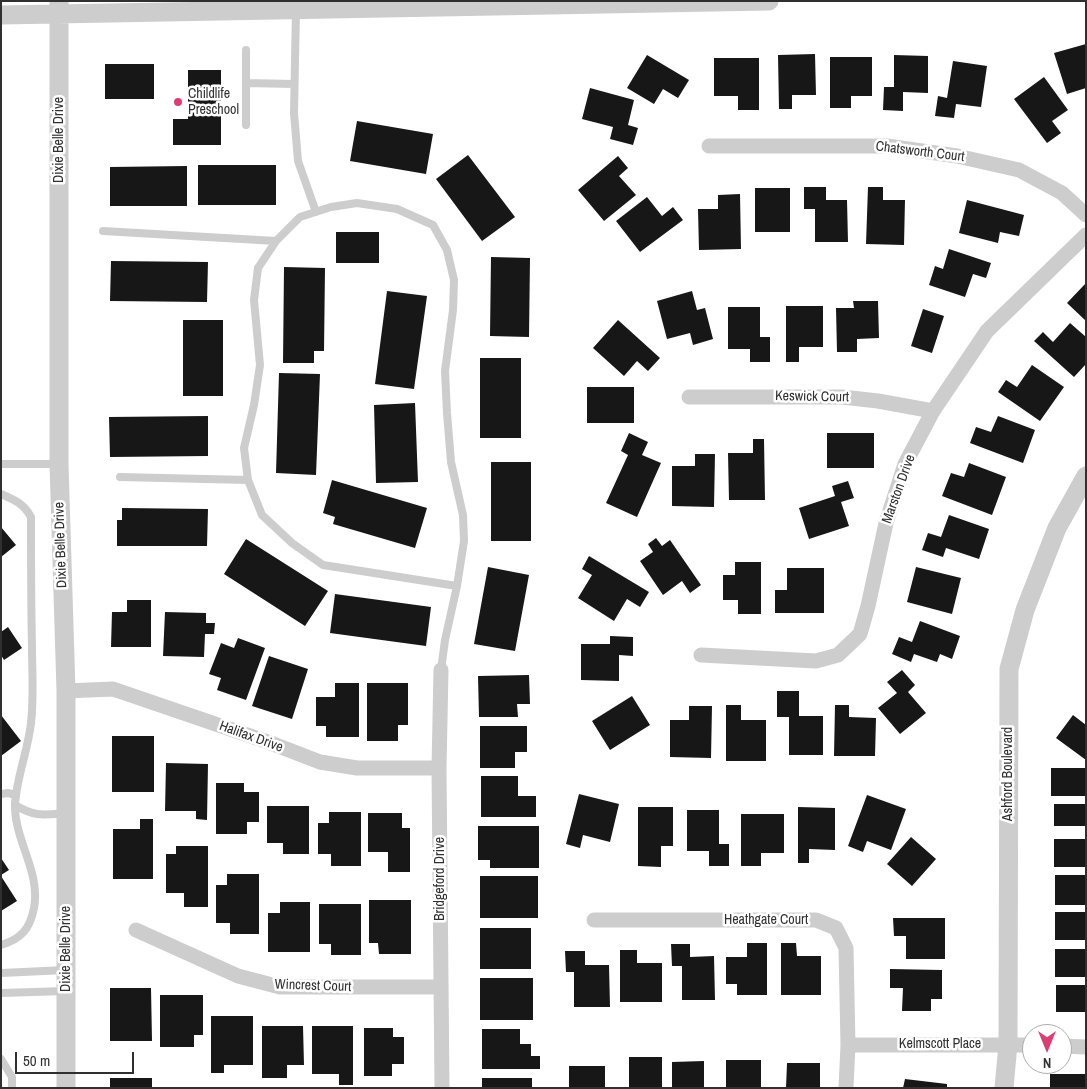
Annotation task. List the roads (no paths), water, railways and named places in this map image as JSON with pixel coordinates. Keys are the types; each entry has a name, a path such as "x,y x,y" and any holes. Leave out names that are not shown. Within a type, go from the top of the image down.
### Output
{"street":[{"path":"1,14 59,7 296,10 769,1"},
{"name":"Dixie Belle Drive","path":"59,7 59,464 66,691 66,1088"},
{"name":"Chatsworth Court","path":"709,146 887,146 957,156 1019,170 1062,193 1085,212"},
{"name":"Marston Drive","path":"701,656 816,662 838,656 860,634 888,515 906,464 933,410 987,331 1086,235"},
{"name":"Keswick Court","path":"689,397 842,397 933,410"},
{"name":"Ashford Boulevard","path":"1004,1088 1008,1044 1009,669 1025,610 1057,528 1086,476"},
{"name":"Bridgeford Drive","path":"441,670 439,768 442,1088"},
{"name":"Halifax Drive","path":"66,691 113,689 320,762 357,768 439,768"},
{"name":"Heathgate Court","path":"594,920 816,920 836,928 846,948 848,1045 846,1088"},
{"name":"Wincrest Court","path":"136,930 238,976 280,987 441,987"},
{"name":"Kelmscott Place","path":"848,1045 1022,1045"},
{"path":"1072,1046 1086,1047"}],"lane":[{"path":"296,10 294,114 298,161 316,212"},
{"path":"246,50 246,125"},
{"path":"246,83 294,84"},
{"path":"441,670 444,640 456,586 464,541 463,515 450,462 444,371 453,310 454,280 447,250 433,225 397,209 357,203 331,207 300,217 276,240 258,268 254,300 260,365 244,448 248,480 262,515 292,543 324,565 456,586"},
{"path":"103,231 276,240"},
{"path":"1,464 59,464"},
{"path":"120,477 248,480"},
{"path":"1,494 19,501 30,517 32,701 29,738 19,774 15,805 16,822 30,865 35,890 34,907 26,931 17,939 1,945"},
{"path":"1,794 16,795"},
{"path":"15,805 29,813 38,815 66,813"},
{"path":"1,973 66,970"},
{"path":"1,993 66,990"},
{"path":"1,1059 12,1077 12,1088"}],"place":[{"name":"Childlife Preschool","path":"178,102"}]}
